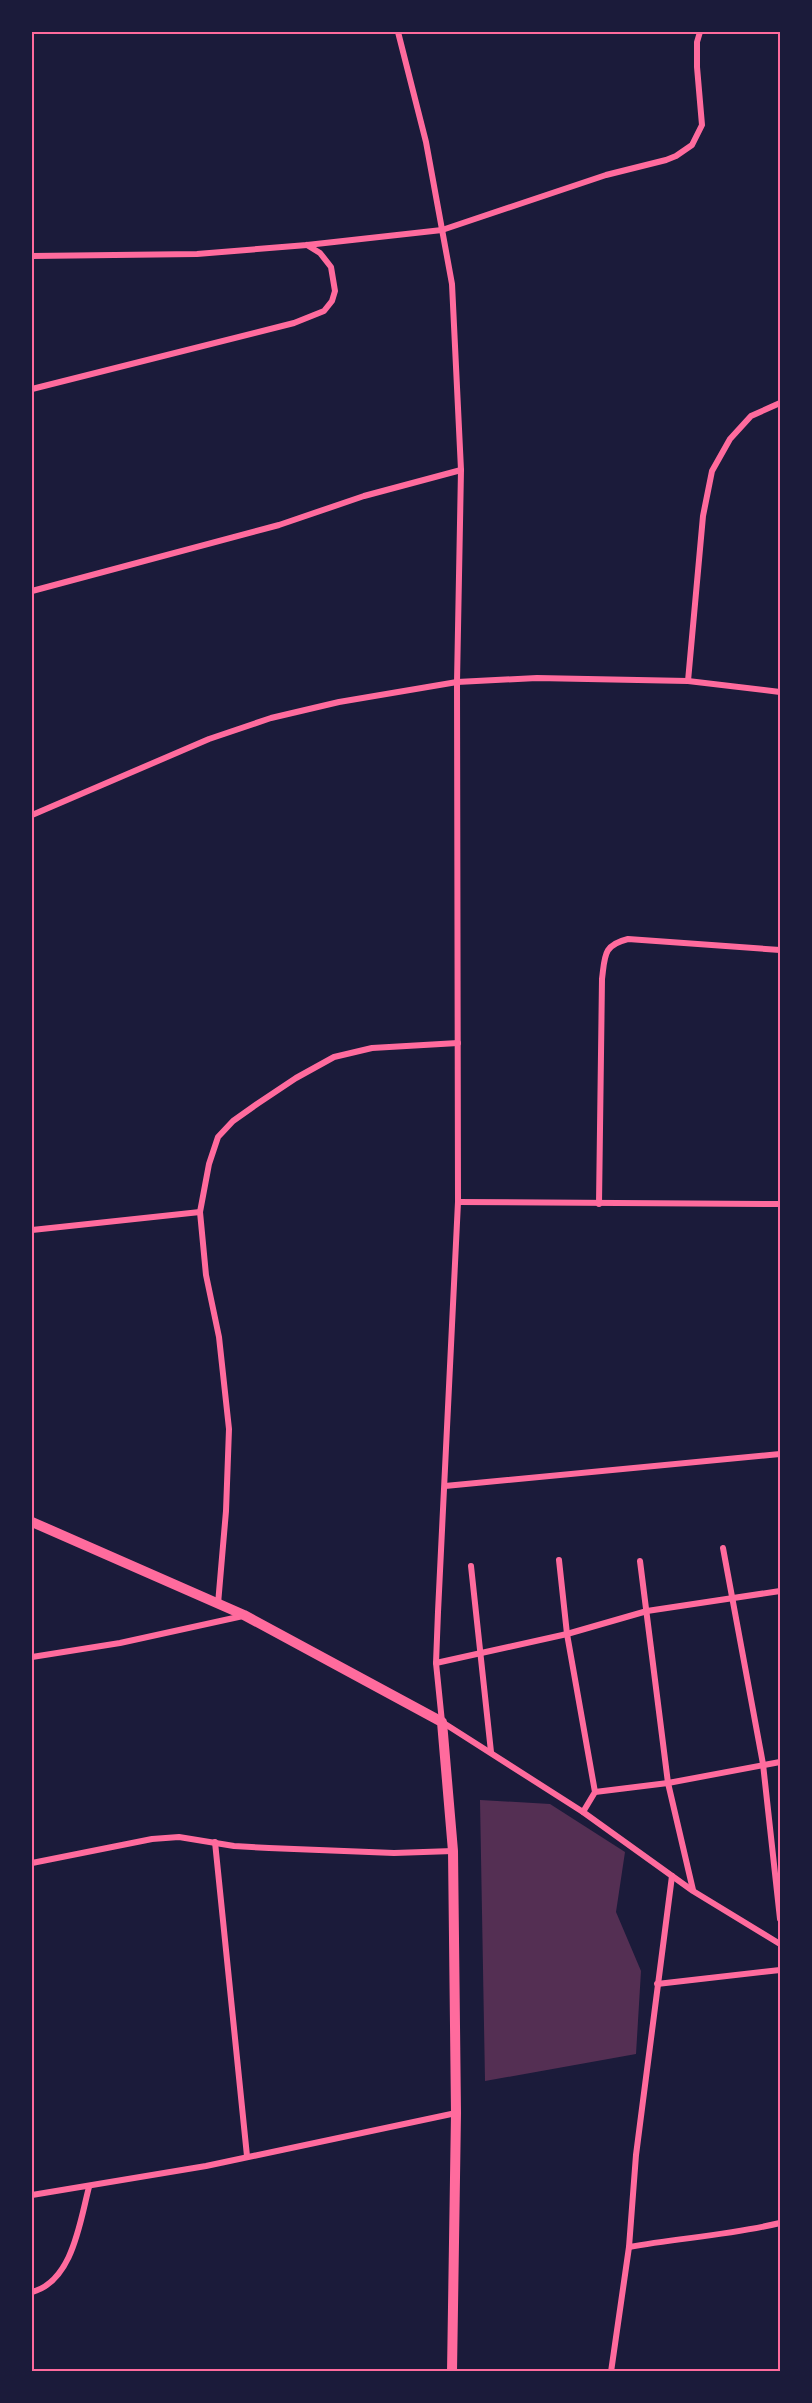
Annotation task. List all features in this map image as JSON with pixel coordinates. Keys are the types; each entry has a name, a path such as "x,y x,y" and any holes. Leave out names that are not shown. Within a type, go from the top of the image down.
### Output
{"street":[{"path":"398,32 426,142 452,284 461,470 457,682 458,1202 436,1663 453,1851 456,2114 452,2372"},
{"path":"32,256 197,254 442,230 606,175 676,156 692,145 702,125 697,42 700,32"},
{"path":"32,389 294,323 324,311 332,301 334,277 326,259 307,245"},
{"path":"688,681 703,516 712,471 730,439 751,416 780,403"},
{"path":"32,591 269,527 364,496 461,470"},
{"path":"32,815 209,739 271,718 339,702 457,682 537,678 688,681 780,692"},
{"path":"599,1204 602,979 605,954 609,947 628,939 780,950"},
{"path":"218,1604 226,1511 229,1429 219,1337 206,1275 200,1212 209,1164 218,1137 233,1121 296,1078 334,1057 372,1048 458,1043"},
{"path":"458,1202 780,1204"},
{"path":"32,1230 200,1212"},
{"path":"445,1486 780,1454"},
{"path":"32,1522 244,1615 442,1722 583,1812 693,1891 780,1944"},
{"path":"723,1548 763,1764 780,1919"},
{"path":"559,1560 567,1634 595,1792 583,1812"},
{"path":"640,1561 668,1783 693,1891"},
{"path":"471,1566 491,1752"},
{"path":"436,1663 567,1634 647,1611 780,1591"},
{"path":"32,1658 120,1643 244,1615"},
{"path":"595,1792 668,1783 780,1762"},
{"path":"32,1863 152,1839 179,1837 234,1846 269,1848 394,1853 453,1851"},
{"path":"215,1842 247,2156"},
{"path":"611,2372 629,2247 636,2155 672,1876"},
{"path":"657,1984 780,1970"},
{"path":"32,2195 206,2166 456,2114"},
{"path":"32,2292 54,2279 65,2264 72,2250 89,2187"},
{"path":"629,2247 780,2223"}],"building":[{"path":"480,1800 550,1804 625,1852 616,1912 641,1971 636,2054 485,2081"}]}
